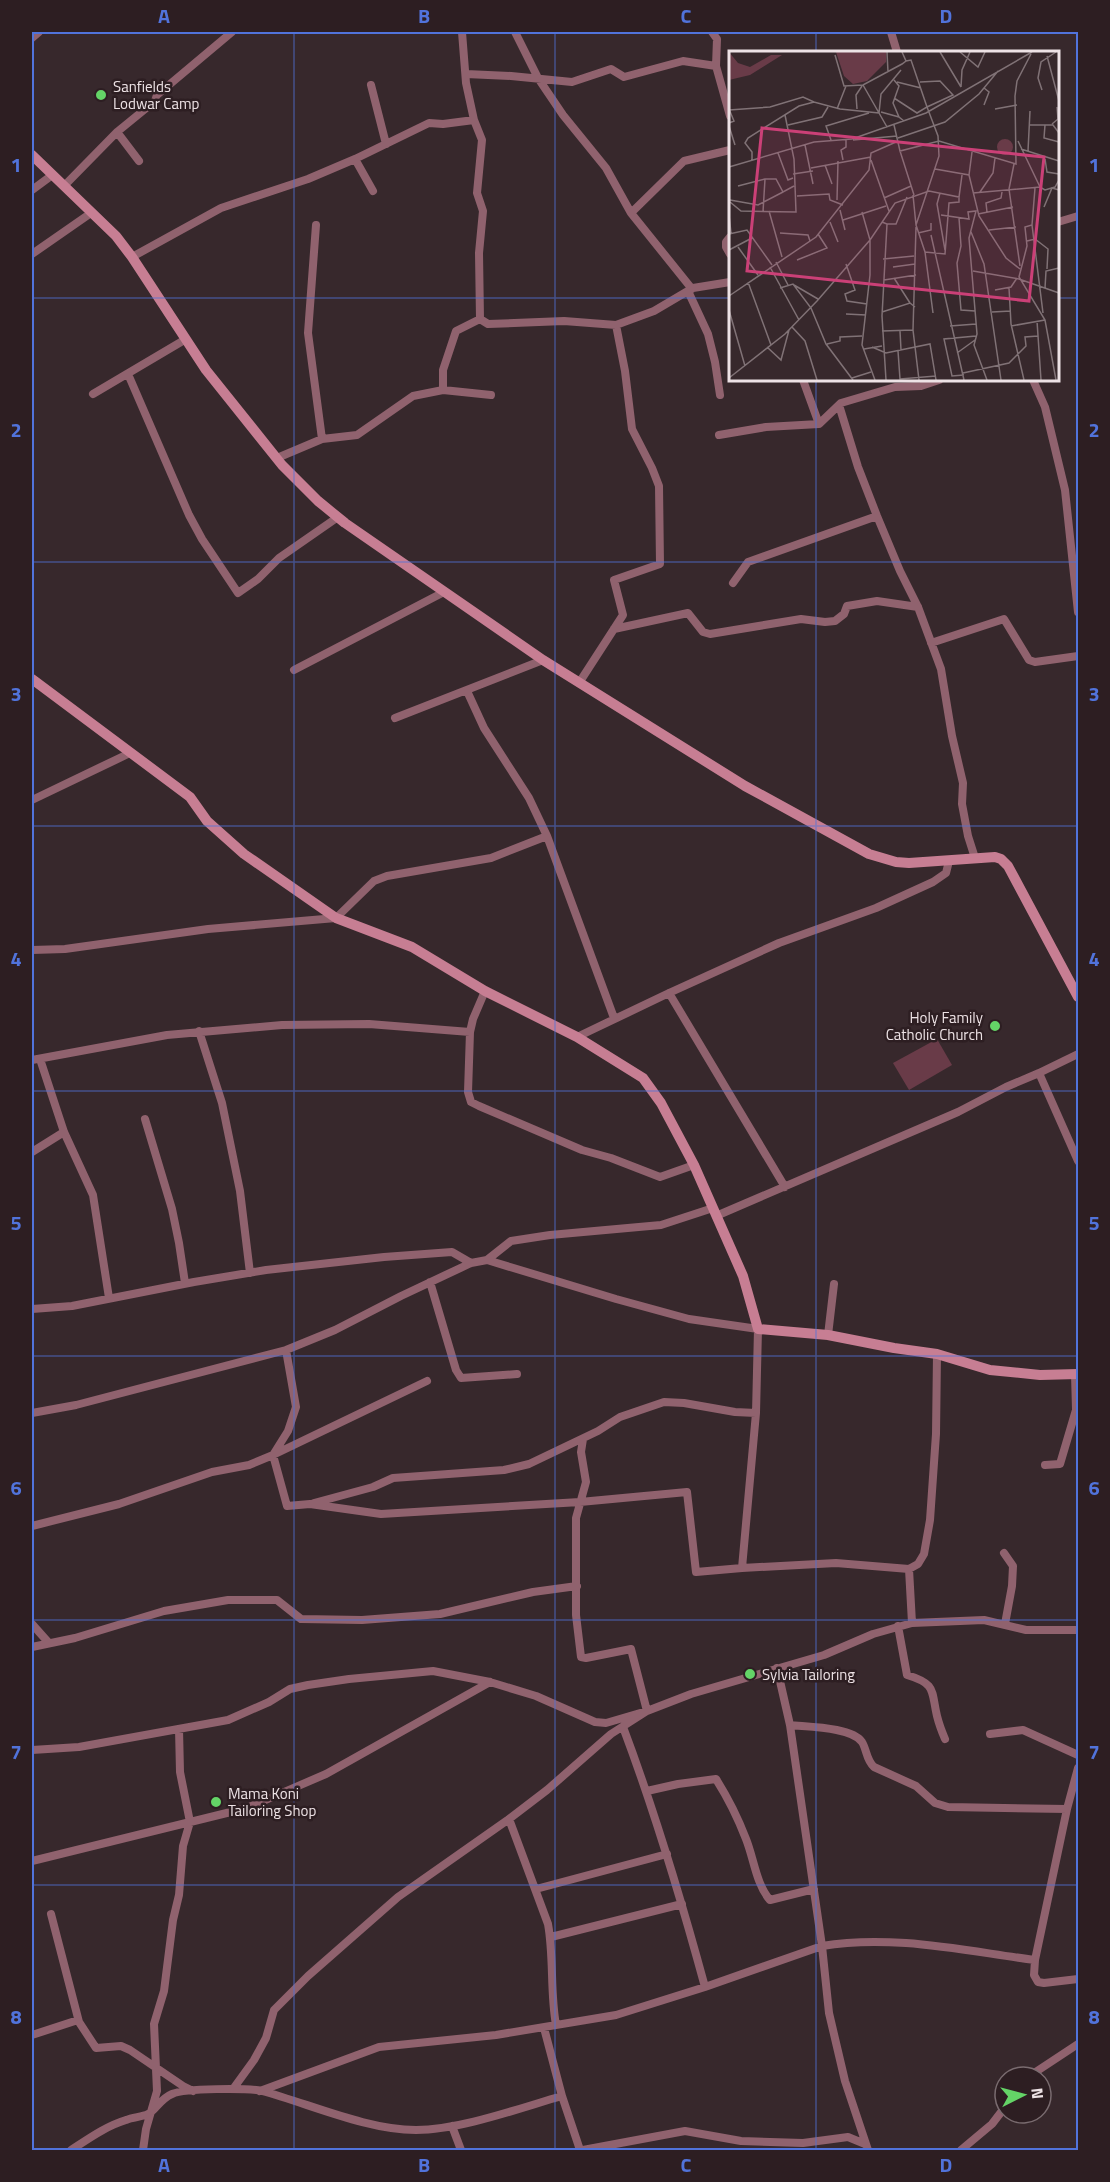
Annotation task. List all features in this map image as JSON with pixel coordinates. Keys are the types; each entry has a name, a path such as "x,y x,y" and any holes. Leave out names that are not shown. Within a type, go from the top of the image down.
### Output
{"street":[{"path":"32,38 39,32"},
{"path":"64,186 117,132 155,101 157,95 232,32"},
{"path":"462,32 474,120 482,140 477,193 483,211 479,253 480,319"},
{"path":"515,32 538,78 562,115 606,168 631,213 690,290 708,334 720,395"},
{"path":"712,32 717,39 716,66 729,112"},
{"path":"891,32 897,51"},
{"path":"466,74 572,82 611,69 624,77 683,61 716,66"},
{"path":"370,85 386,144"},
{"path":"132,257 221,208 308,180 429,123 443,124 474,120"},
{"path":"117,132 139,161"},
{"path":"631,213 684,161 729,150"},
{"path":"32,155 51,176 116,236 206,370 302,486 338,517 579,683 744,786 869,854 896,862 996,857 1008,866 1078,997"},
{"path":"355,159 373,191"},
{"path":"32,190 51,176"},
{"path":"32,254 91,213"},
{"path":"1059,222 1078,216"},
{"path":"316,225 308,333 322,439"},
{"path":"729,238 726,242 729,252"},
{"path":"480,319 488,324 564,321 616,325 654,311 690,290 729,282"},
{"path":"443,390 443,370 456,331 480,319"},
{"path":"579,683 623,615 614,580 660,564 659,486 632,429 625,371 616,325"},
{"path":"93,394 186,339"},
{"path":"128,374 189,515 202,540 238,593 258,579 279,558 338,517"},
{"path":"802,381 819,424"},
{"path":"719,435 766,427 819,424 839,405 895,387 921,386 936,381"},
{"path":"1033,381 1045,407 1065,490 1078,612"},
{"path":"277,458 322,439 357,435 412,396 443,390 491,395"},
{"path":"839,405 858,467 900,571 918,607 944,679 952,736 963,783 961,795 964,816 975,858"},
{"path":"733,583 748,562 877,516"},
{"path":"1070,543 1078,539"},
{"path":"294,670 444,592"},
{"path":"614,629 688,613 703,632 710,634 801,619 835,621 844,614 847,606 870,601 918,607"},
{"path":"932,643 1004,620 1029,660 1035,662 1078,656"},
{"path":"395,718 543,660"},
{"path":"32,679 190,797 207,821 244,854 336,918 412,947 485,991 577,1037 642,1078 661,1103 694,1166 743,1276 758,1329 756,1413 742,1568"},
{"path":"467,691 484,728 529,798 547,836 591,961 614,1018"},
{"path":"32,800 130,753"},
{"path":"32,950 65,949 208,929 336,918 374,881 387,876 491,858 547,836"},
{"path":"577,1037 779,944 876,908 933,882 946,873 949,861"},
{"path":"485,991 472,1019 470,1032 468,1092 471,1102 582,1150 611,1158 660,1177 694,1166"},
{"path":"669,993 785,1187"},
{"path":"109,1298 93,1195 64,1132 36,1060 95,1047 199,1031 282,1025 347,1023 470,1032"},
{"path":"199,1031 222,1103 240,1191 250,1273"},
{"path":"487,1260 511,1241 550,1235 661,1225 715,1212 785,1187 958,1112 1078,1054"},
{"path":"1039,1073 1078,1161"},
{"path":"145,1119 172,1209 180,1243 185,1283"},
{"path":"32,1152 64,1132"},
{"path":"32,1309 72,1306 185,1283 250,1273 384,1257 452,1252 471,1263"},
{"path":"32,1413 76,1405 286,1350 335,1330 471,1263 487,1260 689,1319 758,1329 828,1335 937,1354 990,1370 1040,1375 1077,1374 1076,1410 1060,1464 1045,1465"},
{"path":"430,1282 456,1370 461,1378 517,1374"},
{"path":"828,1335 834,1284"},
{"path":"286,1350 296,1407 288,1431 273,1455 287,1506 310,1504 373,1487 393,1478 516,1468 533,1463 583,1439 620,1417 664,1402 756,1413"},
{"path":"310,1504 381,1514 580,1502 687,1492 696,1572 836,1563 909,1569 918,1564 924,1554 930,1520 936,1434 937,1354"},
{"path":"32,1526 119,1504 212,1472 249,1465 427,1381"},
{"path":"583,1439 581,1452 586,1482 576,1518 576,1615 580,1657 586,1658 631,1649 647,1710"},
{"path":"1004,1553 1012,1566 1012,1586 1005,1624"},
{"path":"909,1569 912,1623"},
{"path":"32,1647 75,1638 189,1605 228,1600 277,1600 301,1619 362,1620 440,1614 533,1592 577,1586"},
{"path":"32,1750 79,1747 228,1720 269,1702 290,1689 348,1679 433,1671 490,1682 536,1696 595,1722 606,1723 691,1694 824,1655 851,1642 912,1623 984,1620 1026,1630 1078,1630"},
{"path":"32,1624 48,1642"},
{"path":"898,1626 907,1675 921,1679 935,1695 937,1716 945,1739"},
{"path":"777,1668 790,1725 822,1946 829,2013 839,2058 866,2147"},
{"path":"32,1862 247,1808 326,1774 490,1682"},
{"path":"233,2089 266,2038 274,2010 340,1947 398,1897 510,1819 611,1734 647,1710"},
{"path":"790,1725 850,1732 861,1740 868,1762 873,1767 916,1786 935,1803 948,1807 1067,1809"},
{"path":"623,1727 648,1791 705,1987"},
{"path":"143,2151 157,2091 154,2024 164,1991 173,1920 179,1895 183,1846 190,1822 180,1772 179,1729"},
{"path":"990,1734 1023,1730 1078,1755"},
{"path":"1078,1768 1035,1959 1034,1975 1040,1983 1078,1979"},
{"path":"648,1791 716,1779 746,1839 763,1892 770,1900 814,1889"},
{"path":"510,1819 546,1912 551,1937 551,1989 556,2025"},
{"path":"536,1888 667,1854"},
{"path":"551,1937 682,1904"},
{"path":"51,1914 78,2020 87,2037 96,2048 121,2046 194,2091"},
{"path":"260,2091 379,2047 496,2036 616,2015 822,1946 876,1941 1035,1959"},
{"path":"32,2035 78,2020"},
{"path":"544,2028 562,2096 582,2151 685,2131 741,2141 803,2143 848,2138 866,2147"},
{"path":"1046,2065 1078,2044"},
{"path":"71,2151 106,2128 150,2114 160,2101 173,2093 233,2089 260,2091 376,2124 417,2130 452,2126 562,2096"},
{"path":"961,2151 993,2123"},
{"path":"452,2126 461,2151"}],"shaded area":[{"path":"937,1039 952,1065 909,1090 893,1063"}],"place":[{"name":"Sanfields Lodwar Camp","path":"101,95"},
{"name":"Holy Family Catholic Church","path":"995,1026"},
{"name":"Sylvia Tailoring","path":"750,1674"},
{"name":"Mama Koni Tailoring Shop","path":"216,1802"}]}
